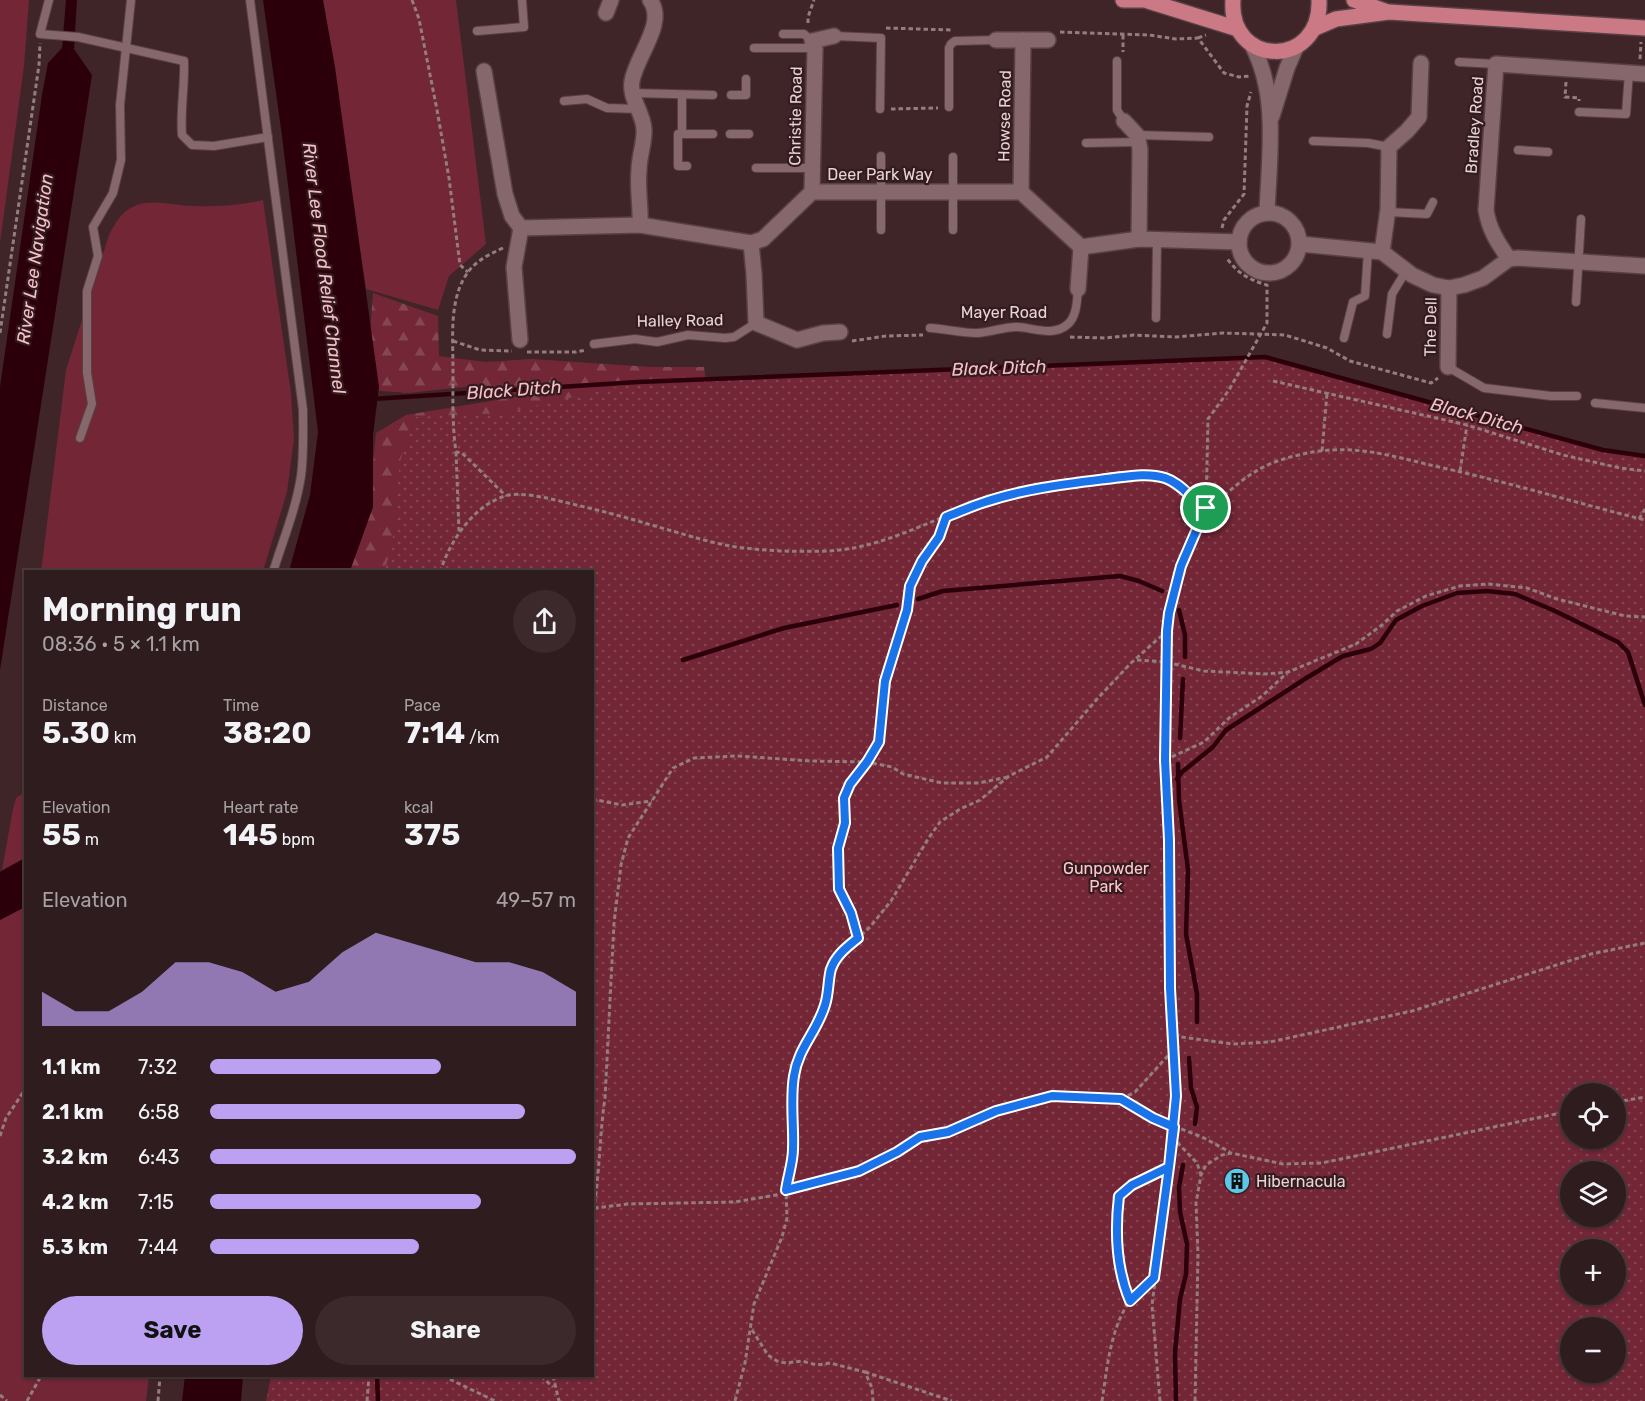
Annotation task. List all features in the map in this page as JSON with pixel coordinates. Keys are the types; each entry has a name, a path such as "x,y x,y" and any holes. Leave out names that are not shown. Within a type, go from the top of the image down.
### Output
{"main road":[{"path":"1123,0 1152,1 1238,29"},
{"path":"1233,0 1232,12 1242,36 1252,45 1278,52 1296,47 1306,40 1315,28 1320,13 1319,0"},
{"path":"1354,0 1389,12"},
{"path":"1315,28 1336,19 1389,12 1643,34"}],"street":[{"path":"640,225 638,171 644,130 639,109 631,93 635,69 656,21 655,6 650,0"},
{"path":"813,44 834,36"},
{"path":"996,40 1048,40"},
{"name":"Howse Road","path":"1021,192 1023,40"},
{"name":"Christie Road","path":"812,192 813,44"},
{"path":"1252,45 1261,63 1271,119 1267,213"},
{"path":"1271,119 1296,47"},
{"path":"1375,251 1388,212 1389,147 1419,117 1421,63"},
{"name":"Bradley Road","path":"1509,259 1495,239 1488,223 1486,210 1494,148 1496,64 1638,73"},
{"path":"484,71 505,194 512,216 521,228 516,250 514,279 519,348"},
{"path":"1124,121 1138,138 1139,239"},
{"name":"Deer Park Way","path":"751,243 763,239 812,192 1021,192"},
{"path":"1021,192 1081,247 1139,239 1239,242"},
{"path":"1267,213 1279,214 1290,221 1297,231 1300,244 1297,255 1290,265 1280,271 1268,273 1247,264 1241,254 1239,242 1241,232 1247,222 1267,213"},
{"path":"521,228 640,225 751,243 756,322 797,340 842,336"},
{"path":"1300,244 1375,251 1433,285 1449,288 1483,278 1509,259 1531,258 1645,266"},
{"name":"Mayer Road","path":"1078,289 1081,247"},
{"name":"The Dell","path":"1447,372 1449,288"}],"lane":[{"path":"49,0 43,34 78,37 184,61 182,135 192,145 214,146 268,136"},
{"path":"80,438 92,404 87,373 87,291 98,256 93,227 113,194 121,160 120,105 131,0"},
{"path":"250,0 300,380 303,447 301,477 274,570"},
{"path":"477,31 524,27 522,0"},
{"path":"783,34 804,34 813,44"},
{"path":"834,36 881,38 880,109"},
{"path":"949,107 948,48 955,41 996,40"},
{"path":"754,48 813,44"},
{"path":"1117,61 1117,110 1124,121"},
{"path":"1459,62 1496,64"},
{"path":"1579,112 1626,114 1638,73"},
{"path":"731,95 746,95 746,79"},
{"path":"631,93 713,95"},
{"path":"682,95 682,134"},
{"path":"564,101 586,99 607,108 639,109"},
{"path":"687,166 678,166 678,134 713,134"},
{"path":"730,134 749,135"},
{"path":"1086,143 1138,138 1209,136"},
{"path":"1313,141 1368,143 1389,147"},
{"path":"1518,150 1548,152"},
{"path":"881,156 881,230"},
{"path":"953,157 953,230"},
{"path":"756,168 813,168"},
{"path":"1388,212 1427,214 1433,202"},
{"path":"1576,302 1581,219"},
{"path":"1156,318 1157,240"},
{"path":"1344,338 1353,303 1365,296 1375,251"},
{"path":"1388,334 1392,294 1406,271"},
{"name":"Mayer Road","path":"930,328 973,333 1018,327 1050,332 1067,325 1072,318 1077,305 1078,289"},
{"name":"Halley Road","path":"593,346 634,339 657,342 688,335 734,337 756,322"},
{"path":"1447,372 1484,388 1551,396 1577,396"},
{"path":"1595,403 1645,408"}],"path":[{"path":"412,0 419,19 437,110 449,178 460,265 468,272"},
{"path":"808,25 808,17 814,0"},
{"path":"0,333 43,34"},
{"path":"1638,73 1643,34"},
{"path":"1568,68 1565,97 1580,98 1579,112"},
{"path":"1221,232 1224,220 1244,194 1247,106 1253,86"},
{"path":"880,109 949,107"},
{"path":"459,533 453,427 453,341 458,294 468,272 479,260 503,248 516,250"},
{"path":"1160,1401 1152,1305 1176,1096 1170,988 1169,840 1165,760 1167,631 1169,613 1181,566 1206,508 1208,419 1229,390 1267,323 1267,285 1253,281 1240,273 1221,250"},
{"path":"1061,337 1105,338 1134,335 1175,337 1223,333 1285,335 1327,348 1350,361 1420,380 1431,382 1447,372"},
{"path":"842,336 924,335"},
{"path":"453,341 480,350 519,348 576,352 593,346"},
{"path":"1273,381 1467,425 1563,455 1620,468 1645,471"},
{"path":"1322,451 1327,394"},
{"path":"1460,471 1467,425"},
{"path":"1206,508 1254,472 1294,456 1322,451 1358,449 1510,483 1645,520"},
{"path":"456,452 462,453 506,496"},
{"path":"441,570 459,533 482,508 506,496 529,495 547,498 734,546 796,552 830,551 868,544 986,502 1025,492 1079,482 1140,475 1156,476 1176,483 1194,501 1206,508"},
{"path":"1639,519 1645,509"},
{"path":"858,938 851,913 839,889 838,848 845,823 844,798 850,784 879,742 885,681 907,610 910,586 922,561 939,537 946,517"},
{"path":"1137,660 1166,662 1204,671 1266,674 1288,672 1356,644 1397,611 1426,596 1460,586 1489,584 1527,588 1557,599 1625,616 1645,617"},
{"path":"735,1401 754,1304 782,1238 787,1218 786,1190 793,1152 794,1075 799,1053 817,1026 825,1007 830,991 831,970 841,953 870,927 891,901 940,822 980,800 1009,776 1047,757 1131,663 1167,631"},
{"path":"1165,760 1204,742 1229,718 1262,696 1288,672"},
{"path":"594,1199 605,1098 614,923 621,865 628,838 673,768 694,758 737,756 867,762 892,766 903,774 942,783 979,783 1009,776"},
{"path":"594,799 622,805 652,801"},
{"path":"1174,1036 1233,1044 1270,1042 1412,1011 1591,954 1645,943"},
{"path":"1121,1099 1135,1092 1174,1049"},
{"path":"0,1136 6,1118 24,1091"},
{"path":"594,1208 628,1204 735,1202 776,1195 786,1190 859,1171 897,1152 920,1137 948,1132 996,1111 1052,1096 1121,1099 1153,1118 1202,1137 1231,1153 1283,1164 1322,1163 1560,1113"},
{"path":"1626,1100 1645,1097"},
{"path":"1172,1137 1197,1163 1201,1175"},
{"path":"1195,1401 1198,1255 1196,1203 1201,1175 1206,1165 1222,1155 1231,1153"},
{"path":"1130,1301 1123,1284 1116,1224 1119,1196 1132,1185 1169,1167"},
{"path":"1102,1401 1109,1355 1122,1315 1130,1301 1154,1278"},
{"path":"751,1328 764,1349 777,1362 802,1362 817,1365 830,1363 865,1372 952,1401"},
{"path":"865,1372 872,1388 873,1401"},
{"path":"27,1401 40,1377"},
{"path":"158,1401 160,1377"},
{"path":"367,1401 369,1377"},
{"path":"445,1377 495,1401"},
{"path":"542,1377 554,1388"},
{"path":"553,1377 559,1401"},
{"path":"0,1395 7,1401"}],"green space":[{"path":"0,0 29,0 24,66 0,243"},
{"path":"323,0 456,0 486,244 449,276 438,310 366,289"},
{"path":"263,200 291,393 294,439 287,492 263,570 41,570 66,370 109,235 127,210 144,203 186,206 237,204"},
{"path":"373,293 438,316 439,356 485,362 532,359 650,367 704,367 707,391 397,570 347,570 369,505 376,433 406,415 520,396 483,385 408,393 369,390 368,357"},
{"name":"Gunpowder Park","path":"1265,357 1602,450 1645,456 1645,1401 266,1401 271,1377 594,1377 594,570 385,570 394,532 400,461 415,417 504,413 638,382"},
{"path":"24,793 24,859 2,870 13,809 16,798"},
{"path":"24,908 24,1377 149,1377 146,1401 0,1401 0,920"}],"water":[{"name":"River Lee Navigation","path":"66,0 77,0 74,49 92,75 0,670 0,387 42,95 48,63 62,48"},
{"name":"River Lee Flood Relief Channel","path":"263,0 323,0 335,67 379,387 373,435 373,507 350,570 289,570 310,495 318,432"},
{"path":"24,859 24,908 0,920 0,872"},
{"path":"185,1377 243,1377 241,1401 182,1401"}],"building":[{"name":"Hibernacula","path":"1231,1173 1244,1174 1244,1188 1230,1187"}],"waterway":[{"name":"Black Ditch","path":"372,399 638,382 1265,357 1603,450 1645,456"},
{"path":"918,599 943,591 1120,576 1162,591"},
{"path":"1177,779 1182,772 1213,747 1226,730 1343,656 1371,649 1380,643 1396,620 1422,606 1457,593 1487,591 1515,594 1618,642 1628,652 1645,705"},
{"path":"683,660 784,628 897,605"},
{"path":"1179,610 1185,635 1185,657"},
{"path":"1180,738 1183,679"},
{"path":"1178,764 1179,800 1188,870 1186,934 1197,994 1197,1022"},
{"path":"1189,1058 1191,1088 1197,1107 1195,1124"},
{"path":"1176,1401 1175,1353 1180,1299 1186,1274 1187,1244 1180,1212 1179,1187 1183,1165"},
{"path":"377,1377 378,1401"}],"place":[{"name":"Hibernacula","path":"1237,1181"}],"route":[{"path":"1206,508 1168,479 1140,475 1079,482 1025,492 986,502 946,517 939,537 922,561 910,586 907,610 885,681 879,742 850,784 844,798 845,823 838,848 839,889 851,913 858,938 841,953 831,970 830,991 825,1007 817,1026 799,1053 794,1075 793,1152 786,1190 859,1171 897,1152 920,1137 948,1132 996,1111 1024,1103 1052,1096 1121,1099 1153,1118 1174,1127 1172,1137 1169,1167 1132,1185 1119,1196 1116,1224 1123,1284 1130,1301 1154,1278 1169,1167 1174,1127 1176,1096 1170,988 1169,840 1165,760 1167,631 1169,613 1181,566 1206,508"}]}
